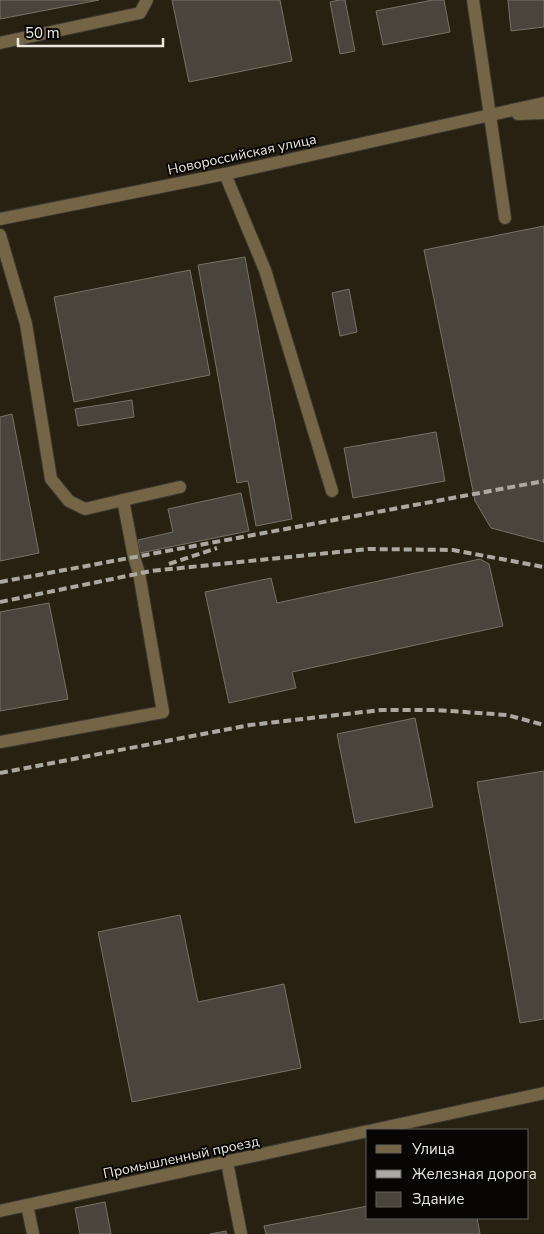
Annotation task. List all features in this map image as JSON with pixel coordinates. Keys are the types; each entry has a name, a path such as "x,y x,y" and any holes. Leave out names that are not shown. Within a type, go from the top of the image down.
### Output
{"street":[{"path":"0,42 140,12 146,0"},
{"path":"473,0 505,218"},
{"name":"Новороссийская улица","path":"0,219 225,174 544,102"},
{"name":"Новороссийская улица","path":"490,114 544,113"},
{"path":"225,174 265,270 332,491"},
{"path":"0,236 26,324 51,479 69,501 85,508 180,487"},
{"path":"0,742 163,712 139,573 123,500"},
{"path":"377,1129 544,1093"},
{"name":"Промышленный проезд","path":"0,1211 366,1131"},
{"path":"227,1162 241,1234"},
{"path":"27,1206 33,1234"}],"shaded area":[{"path":"0,0 544,0 544,1234 0,1234"}],"building":[{"path":"0,0 99,0 0,19"},
{"path":"172,0 280,0 292,61 189,82"},
{"path":"345,0 355,51 340,54 330,2"},
{"path":"433,0 444,0 450,32 383,45 376,11"},
{"path":"508,0 544,0 544,27 511,31"},
{"path":"544,226 544,542 491,528 475,501 424,250"},
{"path":"245,257 292,519 256,526 248,481 237,483 198,265"},
{"path":"190,270 210,375 74,402 54,297"},
{"path":"349,289 357,332 340,336 332,293"},
{"path":"132,400 134,417 78,426 75,409"},
{"path":"12,414 39,553 0,561 0,417"},
{"path":"436,432 445,481 353,498 344,448"},
{"path":"241,493 249,531 140,553 138,540 173,532 168,509"},
{"path":"480,559 489,564 503,626 292,672 296,688 229,703 205,592 271,578 277,603"},
{"path":"49,603 68,699 0,711 0,612"},
{"path":"415,718 433,807 355,823 337,734"},
{"path":"544,771 544,1019 520,1023 477,782"},
{"path":"180,915 198,1002 284,984 301,1068 132,1102 98,932"},
{"path":"105,1202 111,1234 80,1234 75,1208"},
{"path":"366,1206 366,1219 477,1219 480,1234 266,1234 264,1226"},
{"path":"226,1231 227,1234 210,1234"}],"railway":[{"path":"0,582 544,481"},
{"path":"169,564 217,548"},
{"path":"0,602 151,571 368,549 453,550 544,567"},
{"path":"0,773 250,725 381,710 436,710 507,715 544,725"}]}
